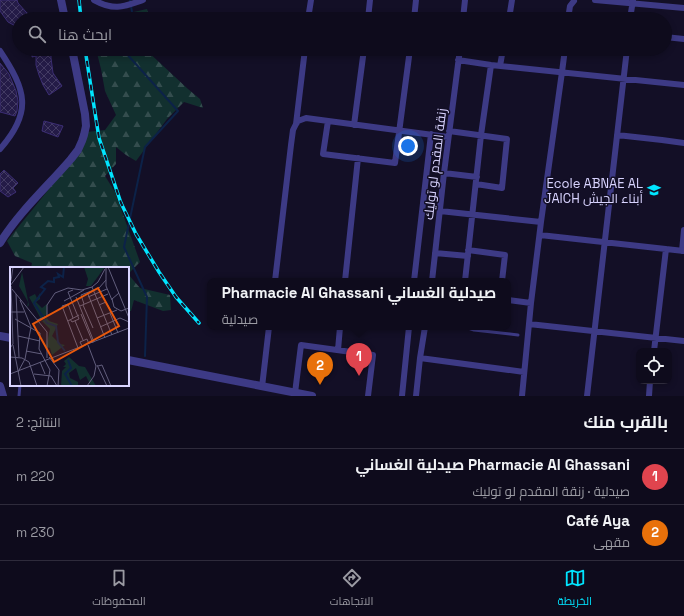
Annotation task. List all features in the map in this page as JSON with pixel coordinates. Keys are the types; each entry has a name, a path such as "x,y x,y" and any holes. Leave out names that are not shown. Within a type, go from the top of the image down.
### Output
{"street":[{"path":"61,0 64,12"},
{"path":"94,0 100,4 117,7 124,7 143,0"},
{"path":"309,12 311,0"},
{"path":"369,12 370,0"},
{"path":"415,12 416,0"},
{"path":"464,12 465,0"},
{"path":"509,12 512,0"},
{"path":"569,12 570,6 574,0"},
{"path":"595,0 633,2 684,8"},
{"path":"631,12 633,2"},
{"path":"672,38 684,39"},
{"path":"0,52 18,81 22,104 21,116 17,127 0,149"},
{"path":"0,243 21,214 71,159 78,150 84,135 86,126 85,114 73,56"},
{"path":"275,278 291,145 296,124 304,56"},
{"path":"354,125 363,56"},
{"path":"328,121 323,154 395,163 409,56"},
{"name":"زنقة المقدم لو توليك","path":"432,278 459,56"},
{"path":"500,66 502,56"},
{"path":"522,396 541,222 564,56"},
{"path":"587,396 606,243 626,56"},
{"path":"458,60 500,66 684,85"},
{"path":"466,278 472,215 491,65"},
{"path":"296,124 298,121 306,118 430,134 482,135 507,139 502,188 476,184"},
{"path":"414,278 430,134"},
{"path":"618,135 684,143"},
{"path":"345,278 358,158"},
{"path":"444,173 477,177"},
{"path":"440,211 541,222"},
{"path":"540,235 683,251 684,230"},
{"path":"654,348 666,249"},
{"path":"435,253 505,255 502,278"},
{"path":"511,300 531,303"},
{"path":"529,324 684,341"},
{"path":"262,387 270,330"},
{"path":"338,350 340,330"},
{"path":"402,396 409,330"},
{"path":"416,396 425,330"},
{"path":"0,336 10,338"},
{"path":"295,393 301,345 373,355 368,396"},
{"path":"420,358 524,372"},
{"path":"129,360 312,396"},
{"path":"649,396 650,384"},
{"path":"0,386 3,396"}],"lane":[{"path":"474,330 518,335"},
{"path":"19,396 20,386"}],"green space":[{"path":"147,9 148,12 134,12"},
{"path":"98,56 153,56 200,99 203,108 184,102 167,119 136,161 116,147 116,164 105,176 115,192 140,262 129,273 129,267 31,267 32,263 15,256 7,241 63,171 87,132 105,130 116,115 105,91"},
{"path":"129,275 140,288 170,295 171,310 163,311 134,300 131,311 129,311"}],"building":[{"path":"0,0 17,0 26,12 12,12 12,24 8,22 0,11"},
{"path":"36,56 51,56 53,73 62,86 49,95 43,85 36,65"},
{"path":"0,63 9,74 16,91 18,101 15,116 0,112"},
{"path":"44,121 63,126 58,137 42,131"},
{"path":"4,170 18,183 13,188 16,192 8,197 0,191 0,174"}],"waterway":[{"path":"130,0 132,12"},
{"path":"129,56 178,111 145,147 124,247 147,297 145,356"}],"railway":[{"path":"79,0 80,12"},
{"path":"86,56 99,138 121,203 136,234 159,272 176,297 199,323"}],"place":[{"name":"Ecole ABNAE AL JAICH أبناء الجيش","path":"654,190"},
{"name":"Pharmacie Al Ghassani صيدلية الغساني","path":"359,376"},
{"name":"Café Aya","path":"320,385"}]}
